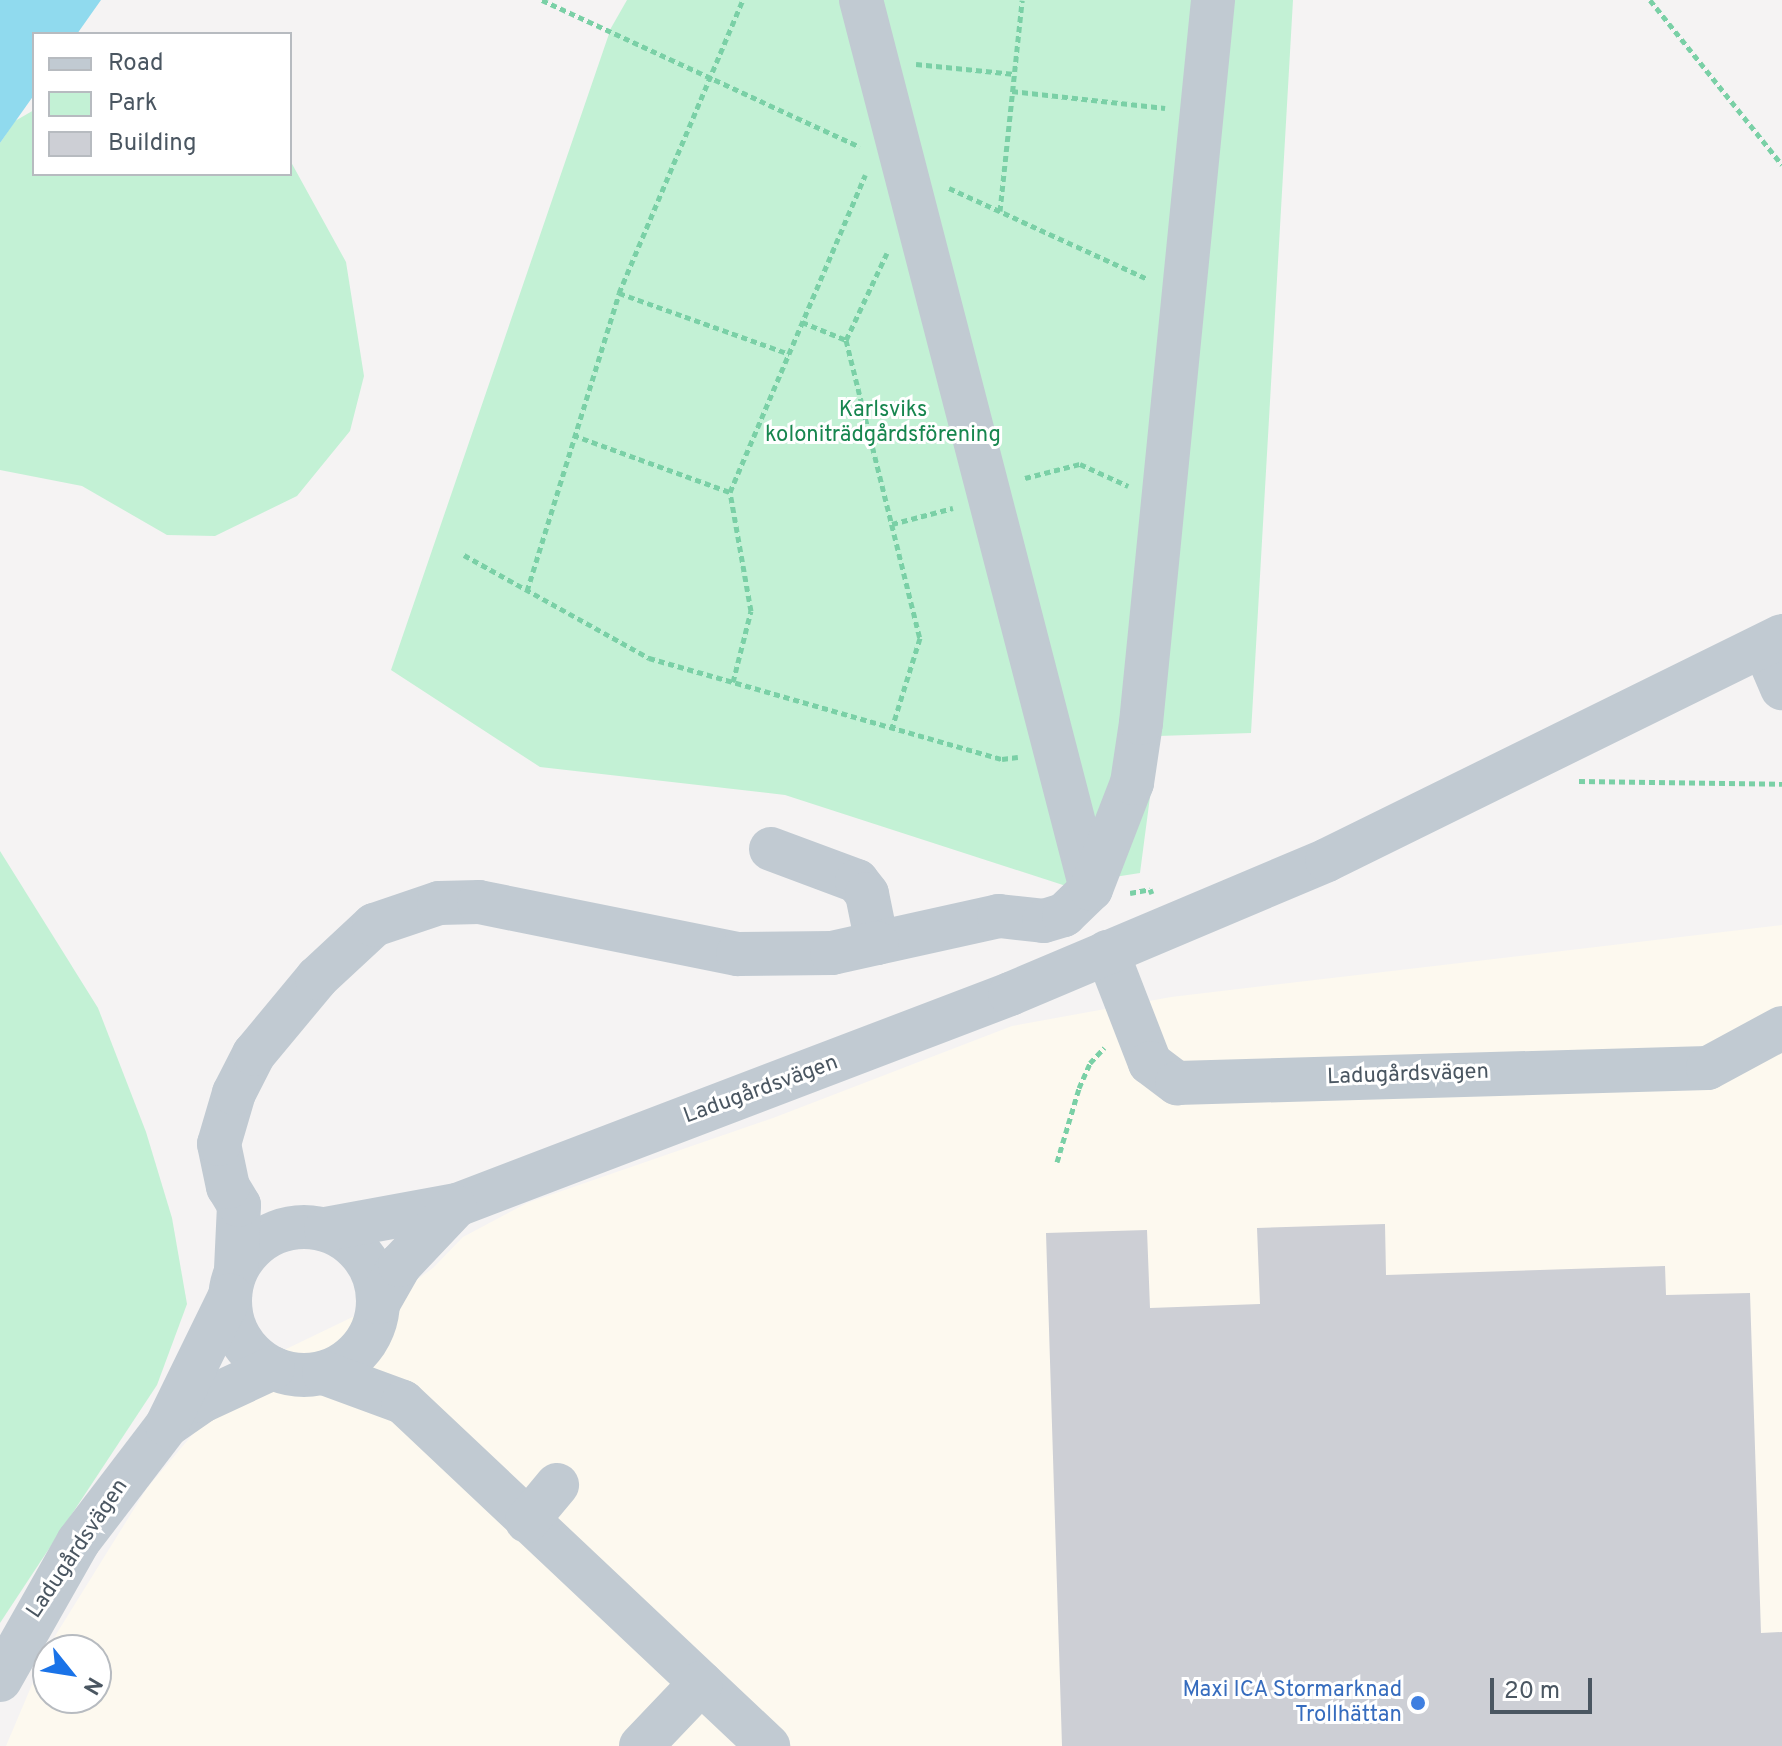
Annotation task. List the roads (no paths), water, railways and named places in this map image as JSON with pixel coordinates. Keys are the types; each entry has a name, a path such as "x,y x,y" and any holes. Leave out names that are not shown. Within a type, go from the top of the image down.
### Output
{"street":[{"path":"861,0 1091,889"},
{"path":"768,1746 403,1402 324,1373 289,1374 273,1368 240,1339 233,1283 239,1205 228,1187 219,1144 234,1093 254,1054 317,978 374,925 439,903 479,902 738,954 832,953 999,916 1044,921 1064,915 1091,889 1132,783 1213,0"},
{"name":"Ladugårdsvägen","path":"310,1228 457,1205 865,1052 1327,860 1773,641 1782,688"},
{"path":"771,849 857,881 867,894 877,943"},
{"name":"Ladugårdsvägen","path":"1107,952 1150,1063 1177,1083 1708,1068 1782,1028"},
{"path":"239,1205 310,1228 365,1257 375,1317 403,1402"},
{"name":"Ladugårdsvägen","path":"375,1317 416,1244 457,1205"},
{"path":"233,1283 253,1246 310,1228"},
{"name":"Ladugårdsvägen","path":"0,1680 78,1542 167,1425 233,1283"},
{"path":"324,1373 352,1357 375,1317"},
{"name":"Ladugårdsvägen","path":"167,1425 202,1401 273,1368"},
{"path":"527,1521 557,1485"},
{"path":"641,1746 701,1683"}],"water":[{"path":"0,0 101,0 78,32 32,32 32,98 0,143"}],"place":[{"name":"Maxi ICA Stormarknad Trollhättan","path":"1418,1703"}],"park label":[{"name":"Karlsviks koloniträdgårdsförening","path":"883,422"}]}
